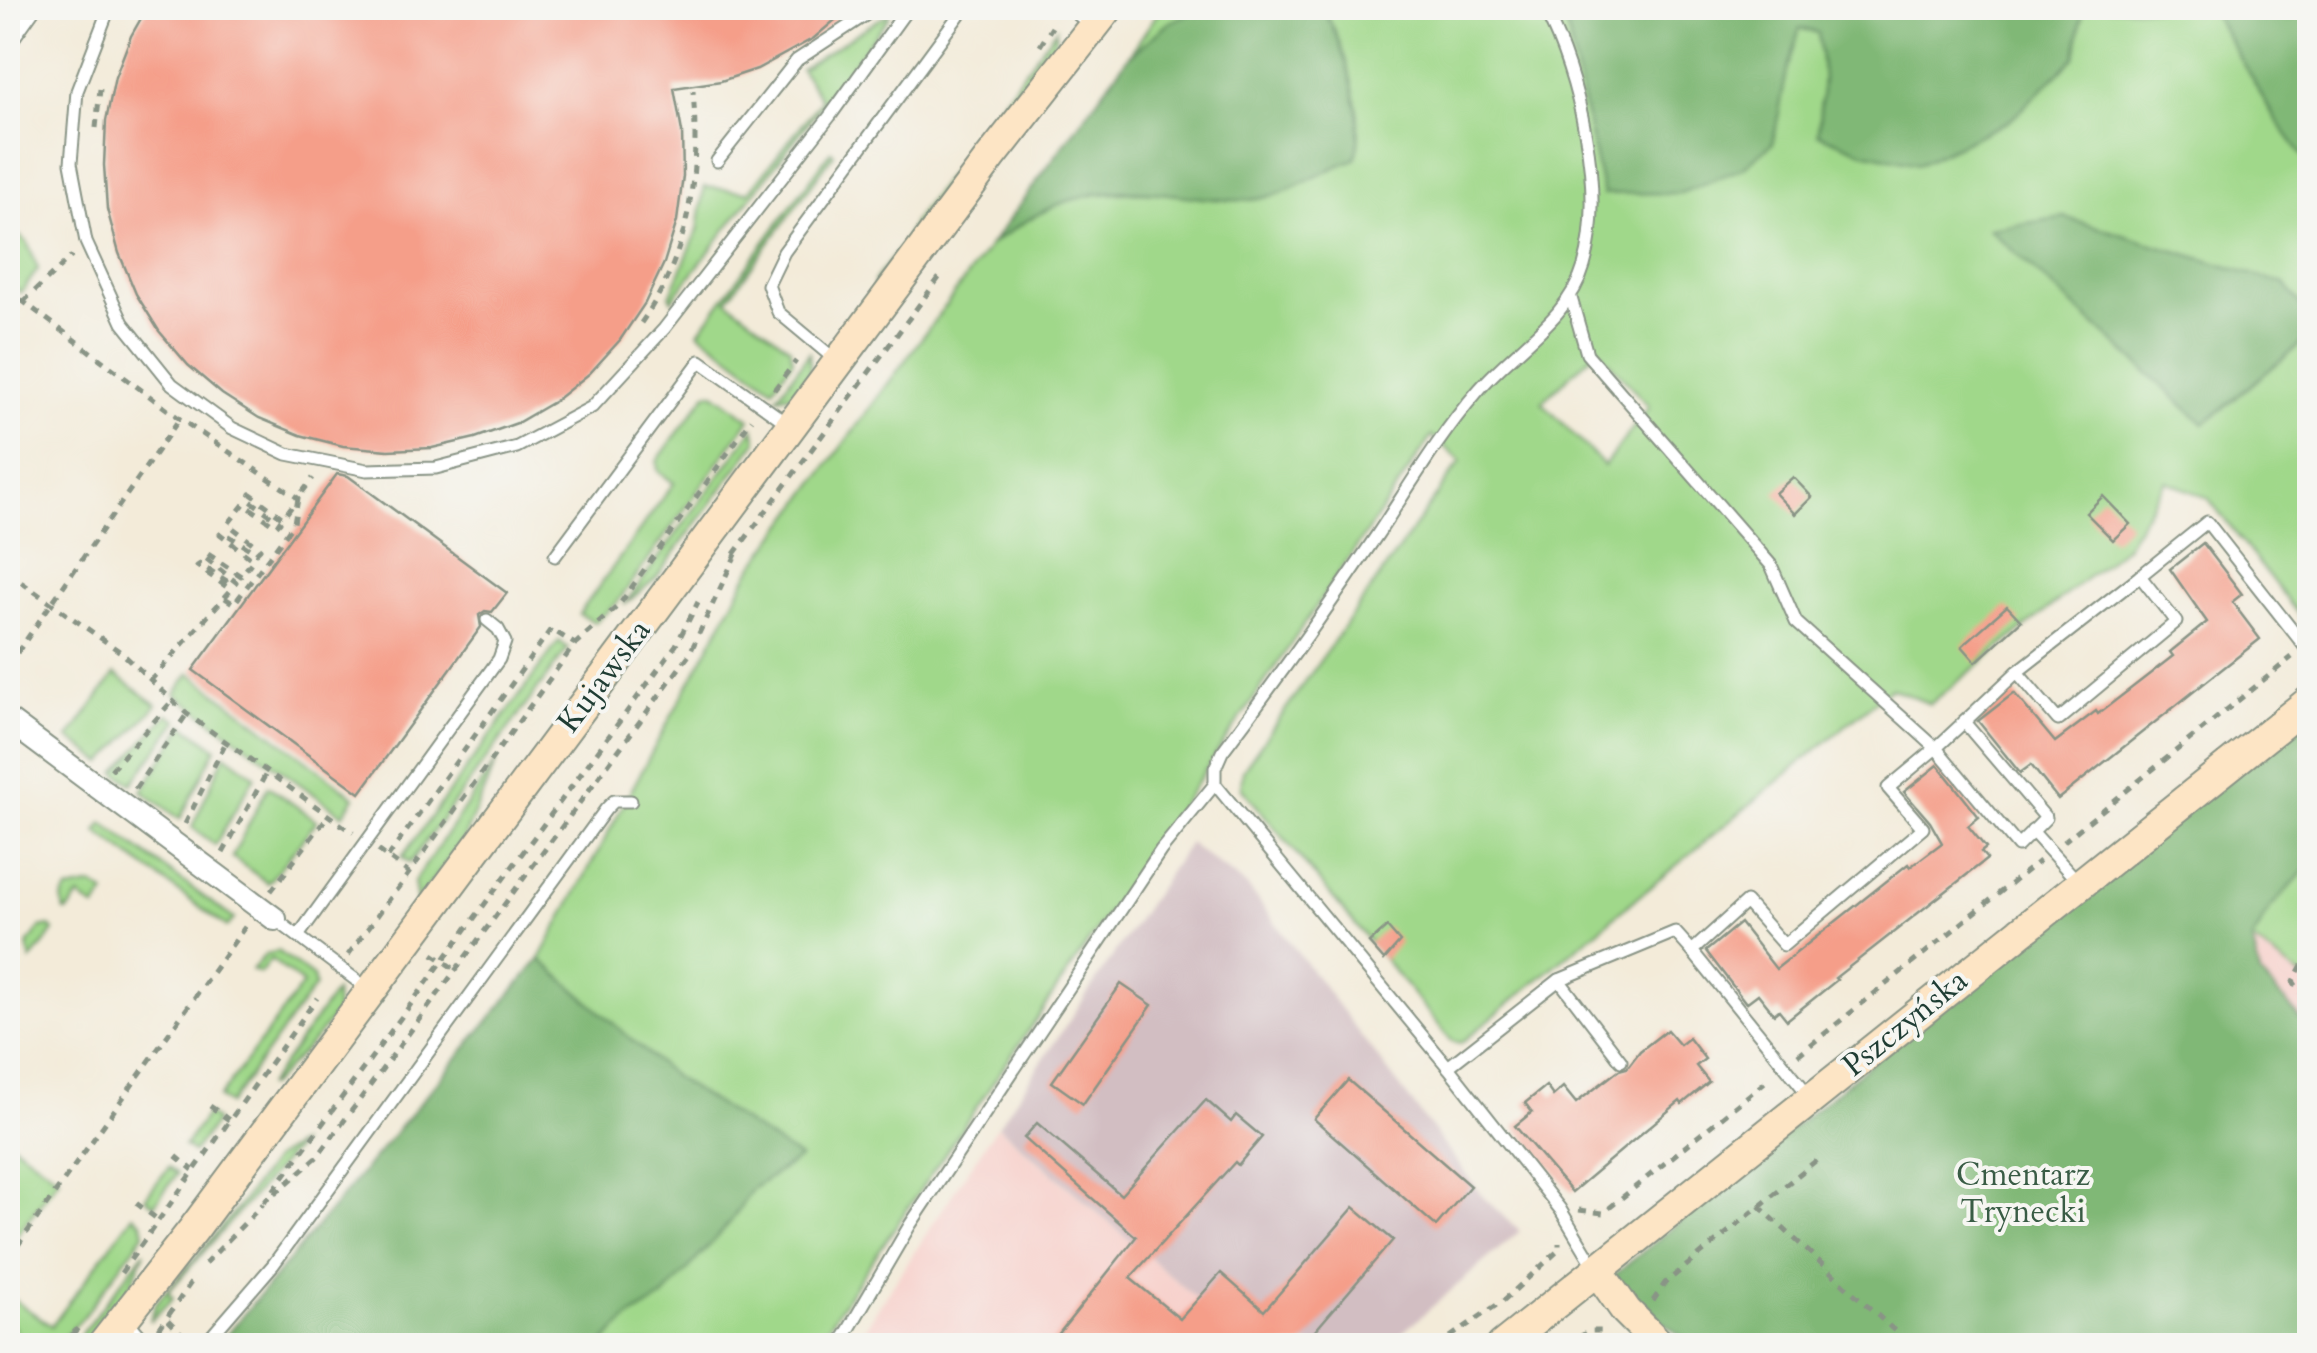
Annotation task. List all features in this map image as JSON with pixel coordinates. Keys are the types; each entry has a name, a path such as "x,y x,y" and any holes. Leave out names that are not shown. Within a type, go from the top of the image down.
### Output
{"street":[{"name":"Kujawska","path":"102,1346 791,426 1090,14"},
{"name":"Pszczyńska","path":"1502,1346 2310,702"},
{"path":"8,720 212,872 268,907"},
{"path":"1596,1270 1626,1312 1661,1346"}],"lane":[{"path":"8,46 35,8"},
{"path":"109,8 77,91 71,163 86,242 123,323 172,384 232,428 288,454 368,470 436,468 517,447 592,407 664,329 830,116 908,8"},
{"path":"717,161 796,60 876,8"},
{"path":"838,362 778,312 768,285 784,252 964,8"},
{"path":"839,1346 910,1225 1161,850 1215,784 1215,768 1222,752 1298,653 1477,392 1571,298 1584,268 1590,236 1588,154 1570,73 1544,8"},
{"path":"1571,298 1587,354 1771,565 1796,622 1936,748 2018,846 2046,818 1964,722"},
{"path":"555,556 700,361 791,426"},
{"path":"1692,952 1746,902 1784,944 1798,933 1923,828 1888,788 2017,672 2207,522 2307,650"},
{"path":"2017,672 2058,720 2176,622 2140,576"},
{"path":"298,936 499,659 505,642 487,620"},
{"path":"1215,784 1567,1217 1596,1270"},
{"path":"203,1346 273,1265 606,808 614,801 631,801"},
{"path":"2032,831 2080,884"},
{"path":"268,907 298,936 370,990"},
{"path":"1448,1067 1559,980 1674,932 1811,1098"},
{"path":"1559,980 1620,1061"},
{"path":"125,1318 148,1344"}],"path":[{"path":"94,138 105,74"},
{"path":"635,330 669,274 684,234 696,162 693,91"},
{"path":"23,302 86,242"},
{"path":"8,290 180,419 298,498"},
{"path":"8,666 180,419"},
{"path":"150,681 231,590 197,566 200,564 233,586 236,582 204,557 208,554 241,576 253,560 220,534 223,532 256,553 260,549 228,524 244,504 276,526 280,522 248,499 251,494 283,518 325,462"},
{"path":"225,598 234,604 278,544 294,522 298,498"},
{"path":"148,1344 197,1273 264,1204 318,1156 689,655 738,550 718,571"},
{"path":"8,574 122,653"},
{"path":"264,1204 676,645 700,598"},
{"path":"388,857 552,629 575,644"},
{"path":"1577,1210 1603,1213 2307,650"},
{"path":"98,786 172,701"},
{"path":"124,806 187,714"},
{"path":"174,844 226,742"},
{"path":"212,872 267,772"},
{"path":"8,1259 268,907 328,816"},
{"path":"348,955 409,873"},
{"path":"2310,951 2292,981 2310,1006"},
{"path":"142,1240 316,998"},
{"path":"210,1106 229,1120"},
{"path":"176,1156 193,1170"},
{"path":"1649,1308 1665,1283 1818,1159"},
{"path":"136,1204 157,1219"},
{"path":"1759,1206 1911,1346"},
{"path":"1437,1346 1504,1300 1559,1250 1560,1238"},
{"path":"183,1296 190,1302"},
{"path":"168,1320 194,1346"},
{"path":"8,1329 18,1346"},
{"path":"1564,1346 1589,1331 1616,1334"}],"shaded area":[{"path":"1189,843 1248,887 1485,1199 1520,1231 1388,1345 1250,1345 998,1126"},
{"path":"2309,866 2309,1029 2260,974 2252,940"},
{"path":"997,1126 1250,1345 853,1346"}],"green space":[{"path":"1161,8 1200,8 1170,22 1128,57"},
{"path":"1200,8 1322,8 1338,40 1356,103 1355,159 1289,189 1248,200 1124,191 1083,196 1046,210 991,244 1128,57 1170,22"},
{"path":"1322,8 1563,8 1603,194 1787,71 1799,28 1818,32 1823,78 1818,134 1918,164 2009,121 2075,57 2083,8 2210,8 2275,118 2309,164 2309,317 2285,284 2204,424 2309,337 2309,628 2208,498 2166,481 2125,547 1930,704 1891,688 1461,1043 1452,1041 1241,787 1243,770 1461,461 1432,436 815,1345 601,1345 630,1317 662,1298 731,1221 752,1189 799,1158 673,1076 540,959 750,571 991,244 1051,205 1096,194 1144,192 1250,200 1279,194 1327,168 1355,159 1356,103","holes":["1598,349 1649,407 1604,466 1542,402"]},
{"path":"1563,8 2083,8 2075,57 2009,121 1918,164 1863,152 1818,134 1823,78 1818,33 1800,28 1773,143 1743,168 1681,193 1603,194"},
{"path":"2210,8 2309,8 2309,164 2275,118"},
{"path":"889,13 672,300 670,296 698,230 704,187 749,192 821,100 801,69"},
{"path":"1056,29 1048,64 874,286 913,223"},
{"path":"831,151 834,154 727,300 790,348 793,360 773,388 699,332"},
{"path":"2064,217 2285,284 2309,317 2309,337 2204,424 1989,229"},
{"path":"8,228 27,242 38,269 21,293 8,282"},
{"path":"809,353 810,371 792,394 777,397"},
{"path":"707,393 714,393 750,419 617,603 595,622 579,614 674,483 658,471 657,461"},
{"path":"754,428 757,441 656,578 624,605"},
{"path":"559,641 568,648 410,863 402,857"},
{"path":"190,673 355,797 343,815 175,694"},
{"path":"115,674 157,705 103,763 69,738"},
{"name":"Cmentarz Trynecki","path":"2309,701 2309,866 2271,907 2252,940 2260,974 2309,1029 2309,1345 1691,1345 1611,1278"},
{"path":"168,714 178,720 132,784 116,772"},
{"path":"184,725 216,748 180,819 142,791"},
{"path":"225,754 255,776 215,845 192,827"},
{"path":"496,762 463,840 417,902 414,882"},
{"path":"268,786 317,821 268,883 232,857"},
{"path":"103,823 234,919 227,927 97,832"},
{"path":"2309,866 2309,983 2252,940 2271,907"},
{"path":"93,885 106,894 95,908 79,897 64,911 62,899 67,890"},
{"path":"50,926 54,931 31,960 27,946 40,928"},
{"path":"278,951 313,977 315,986 229,1104 219,1098 303,984 271,959 260,973 252,970 265,955"},
{"path":"540,959 673,1076 800,1158 752,1189 731,1221 662,1298 630,1317 601,1345 218,1345"},
{"path":"335,992 336,1012 318,1036 267,1086"},
{"path":"207,1114 216,1121 193,1152 184,1146"},
{"path":"11,1143 59,1178 14,1239 8,1237"},
{"path":"300,1143 168,1292 173,1298 150,1321 156,1303 274,1159"},
{"path":"169,1167 177,1174 154,1205 145,1198"},
{"path":"133,1215 142,1223 144,1234 82,1319 56,1345 22,1345 8,1316 8,1296 52,1326"},
{"path":"145,1251 125,1298 84,1345 72,1346"}],"building":[{"path":"147,8 849,8 814,38 757,69 721,81 674,88 682,132 683,176 677,221 664,263 645,303 620,340 590,373 555,401 517,423 432,448 388,450 343,446 300,435 259,418 188,365 159,331 136,294 107,209 104,165 106,121 115,77"},
{"path":"337,474 348,476 507,593 492,612 479,615 481,627 360,793 193,670"},
{"path":"1793,477 1812,497 1795,514 1775,493"},
{"path":"2103,496 2130,524 2113,540 2086,513"},
{"path":"2203,543 2242,594 2232,602 2260,639 2058,799 2031,765 2020,773 1978,721 2014,693 2055,742 2173,656 2170,652 2207,622 2170,569"},
{"path":"2007,606 2021,621 1976,662 1962,646"},
{"path":"1938,765 1979,817 1968,826 1986,848 1981,852 1987,859 1787,1020 1779,1010 1774,1014 1758,994 1746,1003 1706,951 1740,923 1776,969 1908,864 1910,867 1942,843 1904,792"},
{"path":"1387,927 1400,942 1384,960 1369,943"},
{"path":"1121,984 1152,1005 1083,1104 1052,1082"},
{"path":"1667,1030 1680,1045 1689,1038 1705,1059 1696,1066 1709,1082 1682,1104 1680,1101 1572,1192 1515,1126 1532,1112 1525,1103 1546,1086 1553,1096 1563,1087 1576,1103 1627,1068 1640,1051"},
{"path":"1348,1080 1470,1186 1436,1226 1314,1119"},
{"path":"1206,1100 1231,1122 1236,1115 1262,1137 1130,1278 1180,1319 1221,1273 1264,1311 1354,1207 1393,1240 1302,1346 1049,1346 1136,1237 1024,1138 1037,1123 1121,1195"}]}
